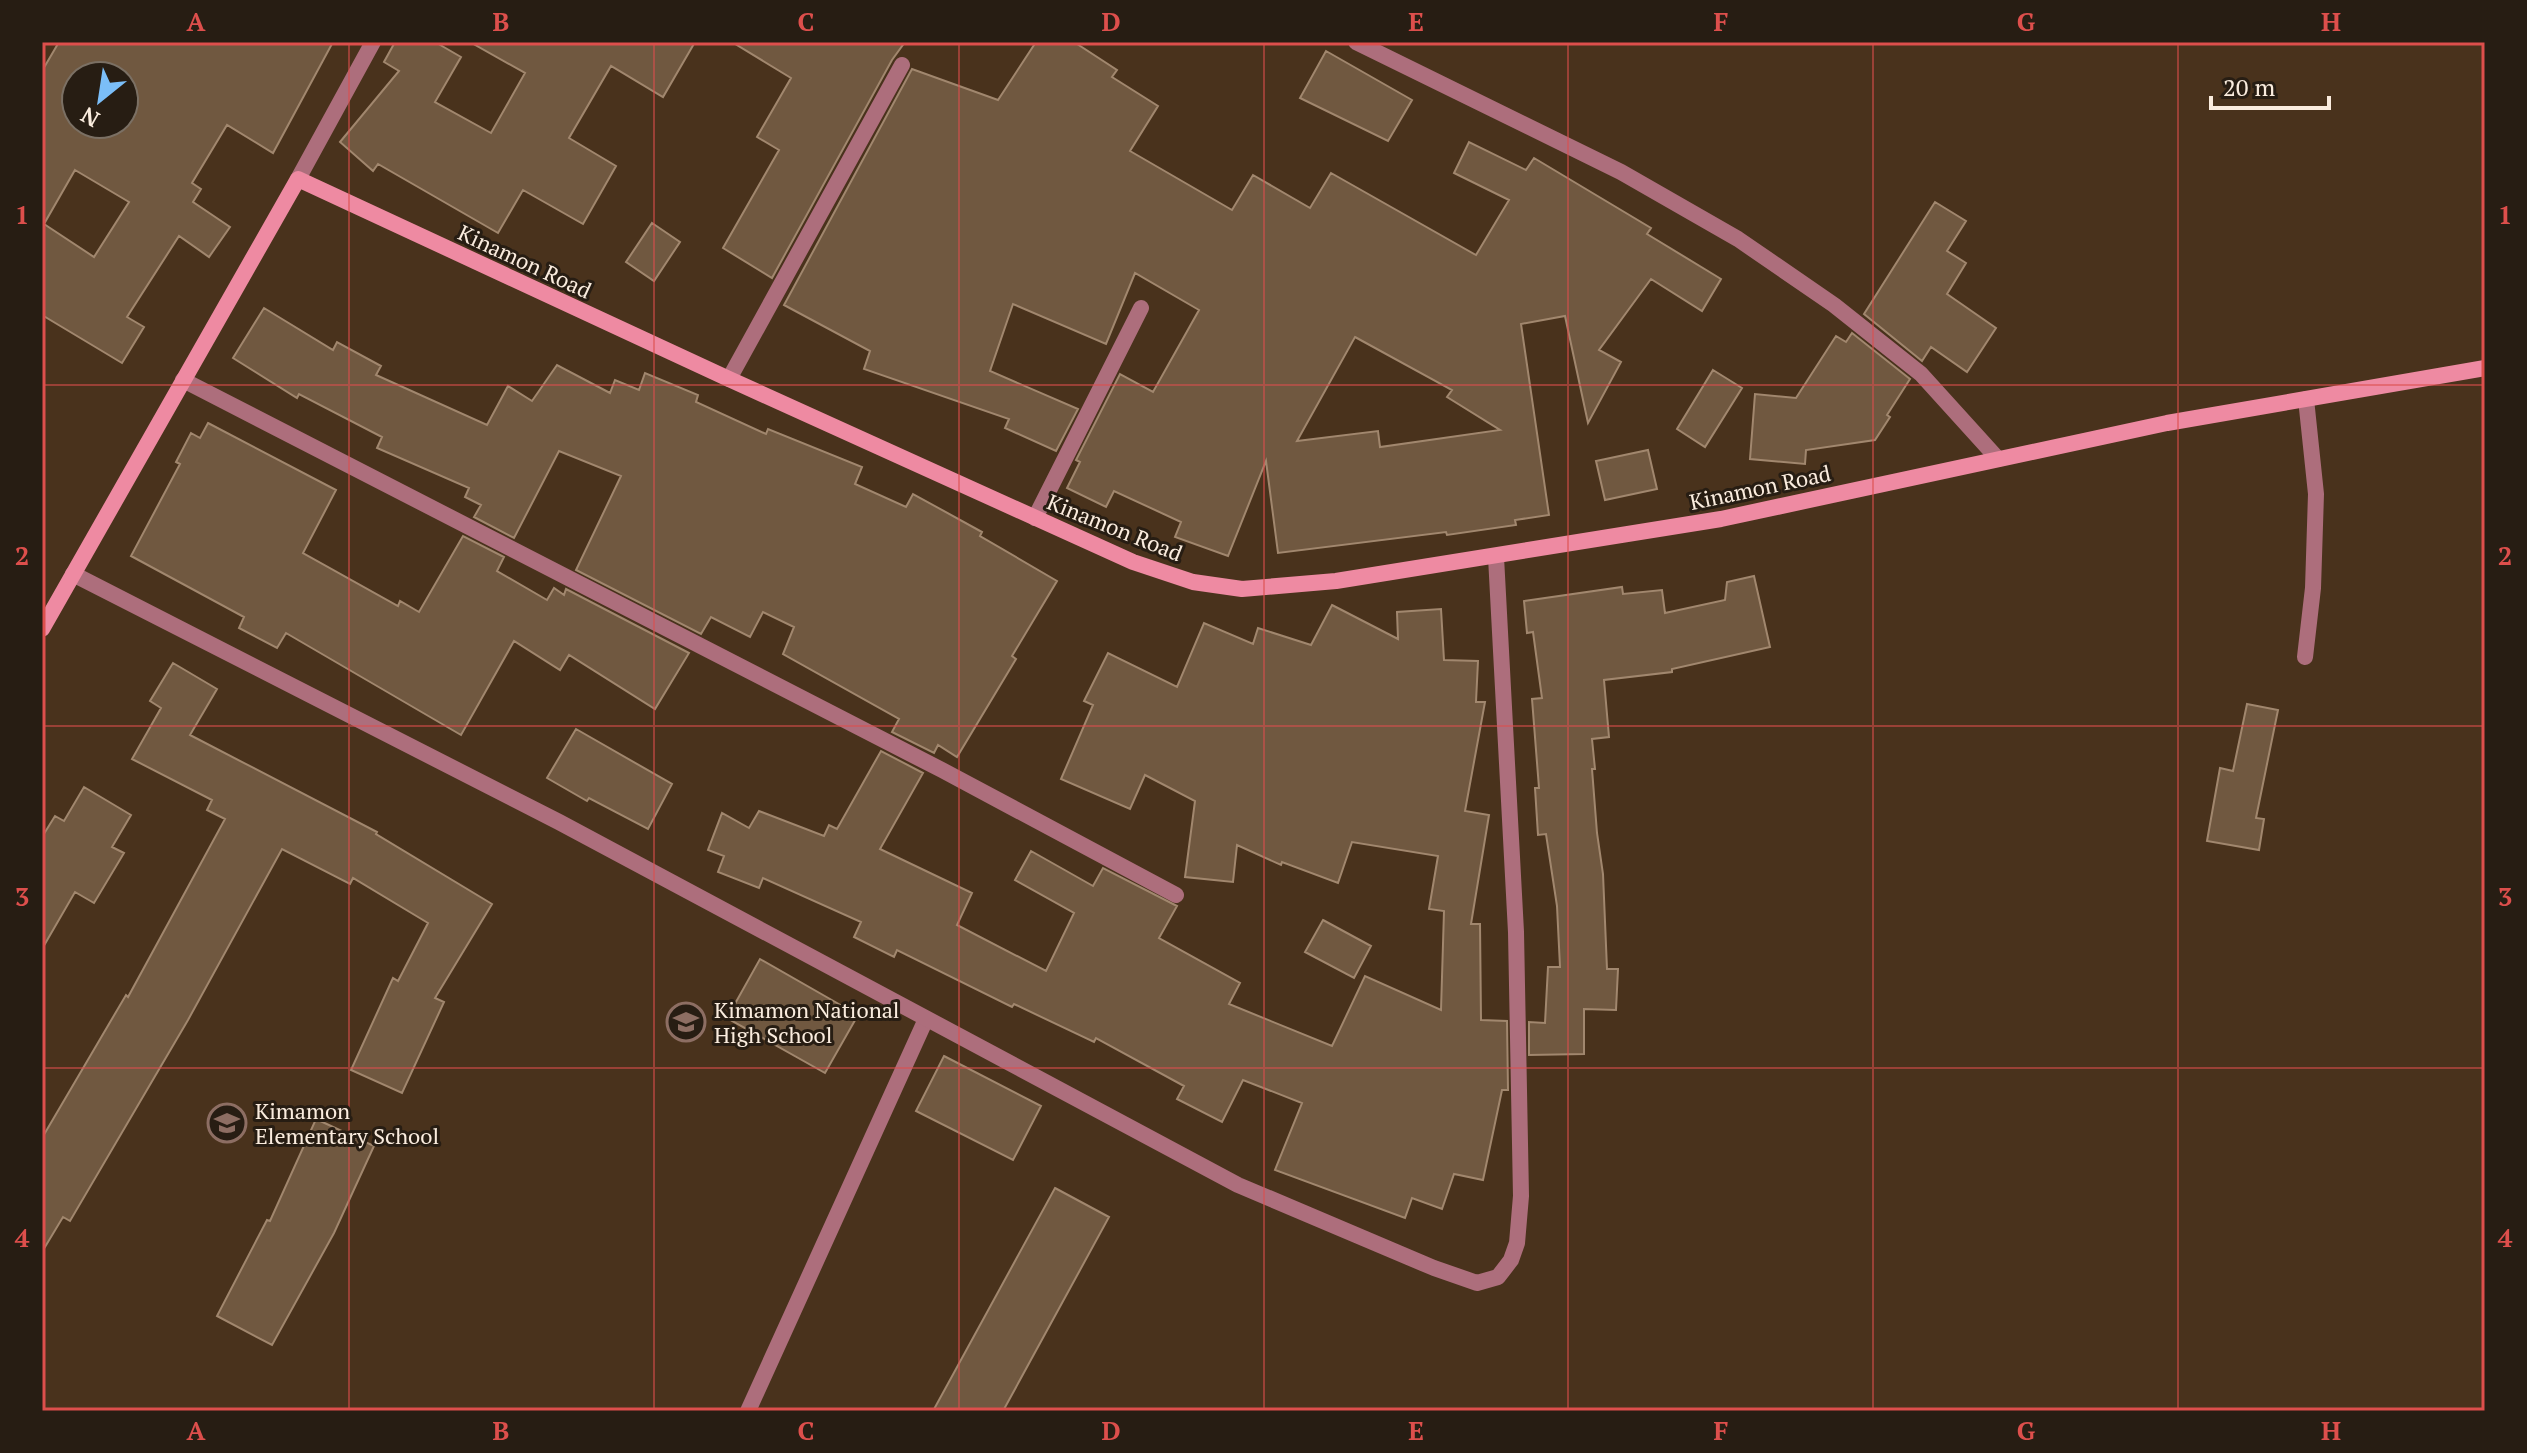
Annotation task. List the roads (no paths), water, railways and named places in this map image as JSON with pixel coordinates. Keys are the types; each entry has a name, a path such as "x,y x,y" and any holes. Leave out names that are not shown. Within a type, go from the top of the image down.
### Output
{"street":[{"path":"42,629 373,42"},
{"path":"1356,42 1621,172 1738,239 1834,305 1921,374 1998,459"},
{"path":"729,379 902,65"},
{"name":"Kinamon Road","path":"298,179 1133,562 1193,582 1242,589 1336,581 1721,519 2167,423 2485,368"},
{"path":"1035,518 1141,308"},
{"path":"183,380 942,770 1176,895"},
{"path":"2305,657 2313,588 2316,494 2306,399"},
{"path":"73,574 559,822 1238,1185 1434,1268 1477,1283 1498,1277 1511,1260 1517,1243 1521,1196 1516,932 1496,557"},
{"path":"748,1411 926,1019"}],"place":[{"name":"Kimamon National High School","path":"686,1022"},
{"name":"Kimamon Elementary School","path":"227,1123"}]}
